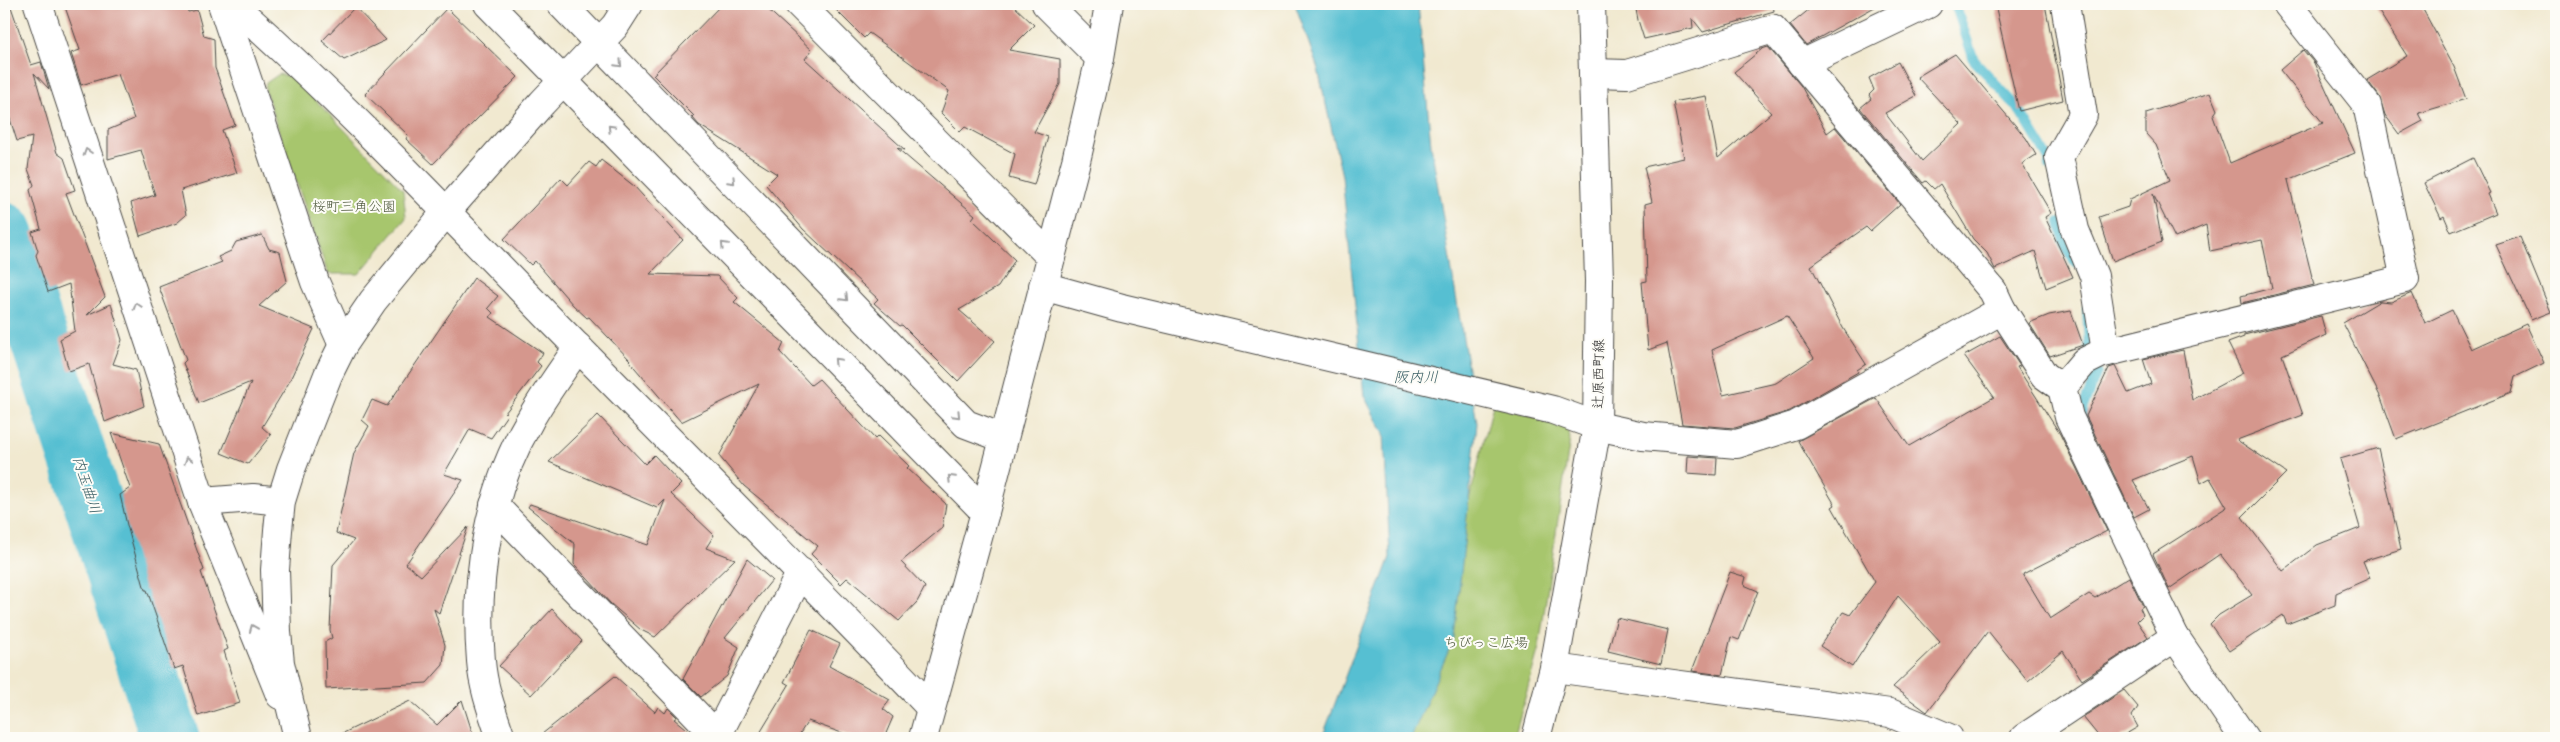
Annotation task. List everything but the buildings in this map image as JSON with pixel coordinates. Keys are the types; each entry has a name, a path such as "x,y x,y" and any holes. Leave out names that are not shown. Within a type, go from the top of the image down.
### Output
{"street":[{"path":"38,4 202,502 298,738"},
{"path":"222,4 315,282 343,345"},
{"path":"232,4 286,51 446,212 801,572 931,708"},
{"path":"488,4 985,512"},
{"path":"561,4 966,424 1003,438"},
{"path":"298,738 280,663 276,632 275,570 281,501 311,418 343,345 373,302 446,212 563,80 614,26 629,4"},
{"path":"799,4 1051,258"},
{"path":"1046,4 1100,58"},
{"path":"923,738 985,512 1042,286 1051,258 1100,58 1109,4"},
{"name":"辻原西町線","path":"1536,738 1554,668 1597,426 1599,281 1592,4"},
{"path":"1802,64 1928,4"},
{"path":"2065,4 2083,115 2059,157 2075,230 2094,276 2097,356"},
{"path":"2062,388 2097,356 2405,279 2367,105 2287,4"},
{"path":"1593,73 1627,74 1773,29 1993,292 2002,310 2044,374 2062,388 2069,417 2175,637 2244,738"},
{"path":"1042,286 1553,410 1597,426 1643,436 1737,444 1796,425 2002,310"},
{"path":"501,738 489,700 481,663 480,580 494,505 500,485 529,420 578,347"},
{"path":"202,502 253,498 281,501"},
{"path":"494,505 716,737 801,572"},
{"path":"2024,738 2175,637"},
{"path":"1554,668 1890,714 1949,738"}],"green space":[{"name":"桜町三角公園","path":"279,74 294,78 403,190 406,218 359,274 328,274 265,90 266,83"},
{"name":"ちびっこ広場","path":"1493,405 1568,426 1570,439 1539,647 1514,738 1409,738"}],"water":[{"name":"阪内川","path":"1295,4 1418,4 1431,145 1477,423 1454,638 1411,738 1322,738 1390,557 1384,434 1364,396 1342,176 1318,69"}],"waterway":[{"path":"1955,4 1974,60 2018,108 2049,159 2050,166"},
{"path":"2060,222 2064,243 2075,262"},
{"name":"内玉曲川","path":"4,232 170,738"},
{"path":"2087,308 2089,345 2097,372 2082,410 2090,430"},
{"path":"2249,723 2260,738"}]}
